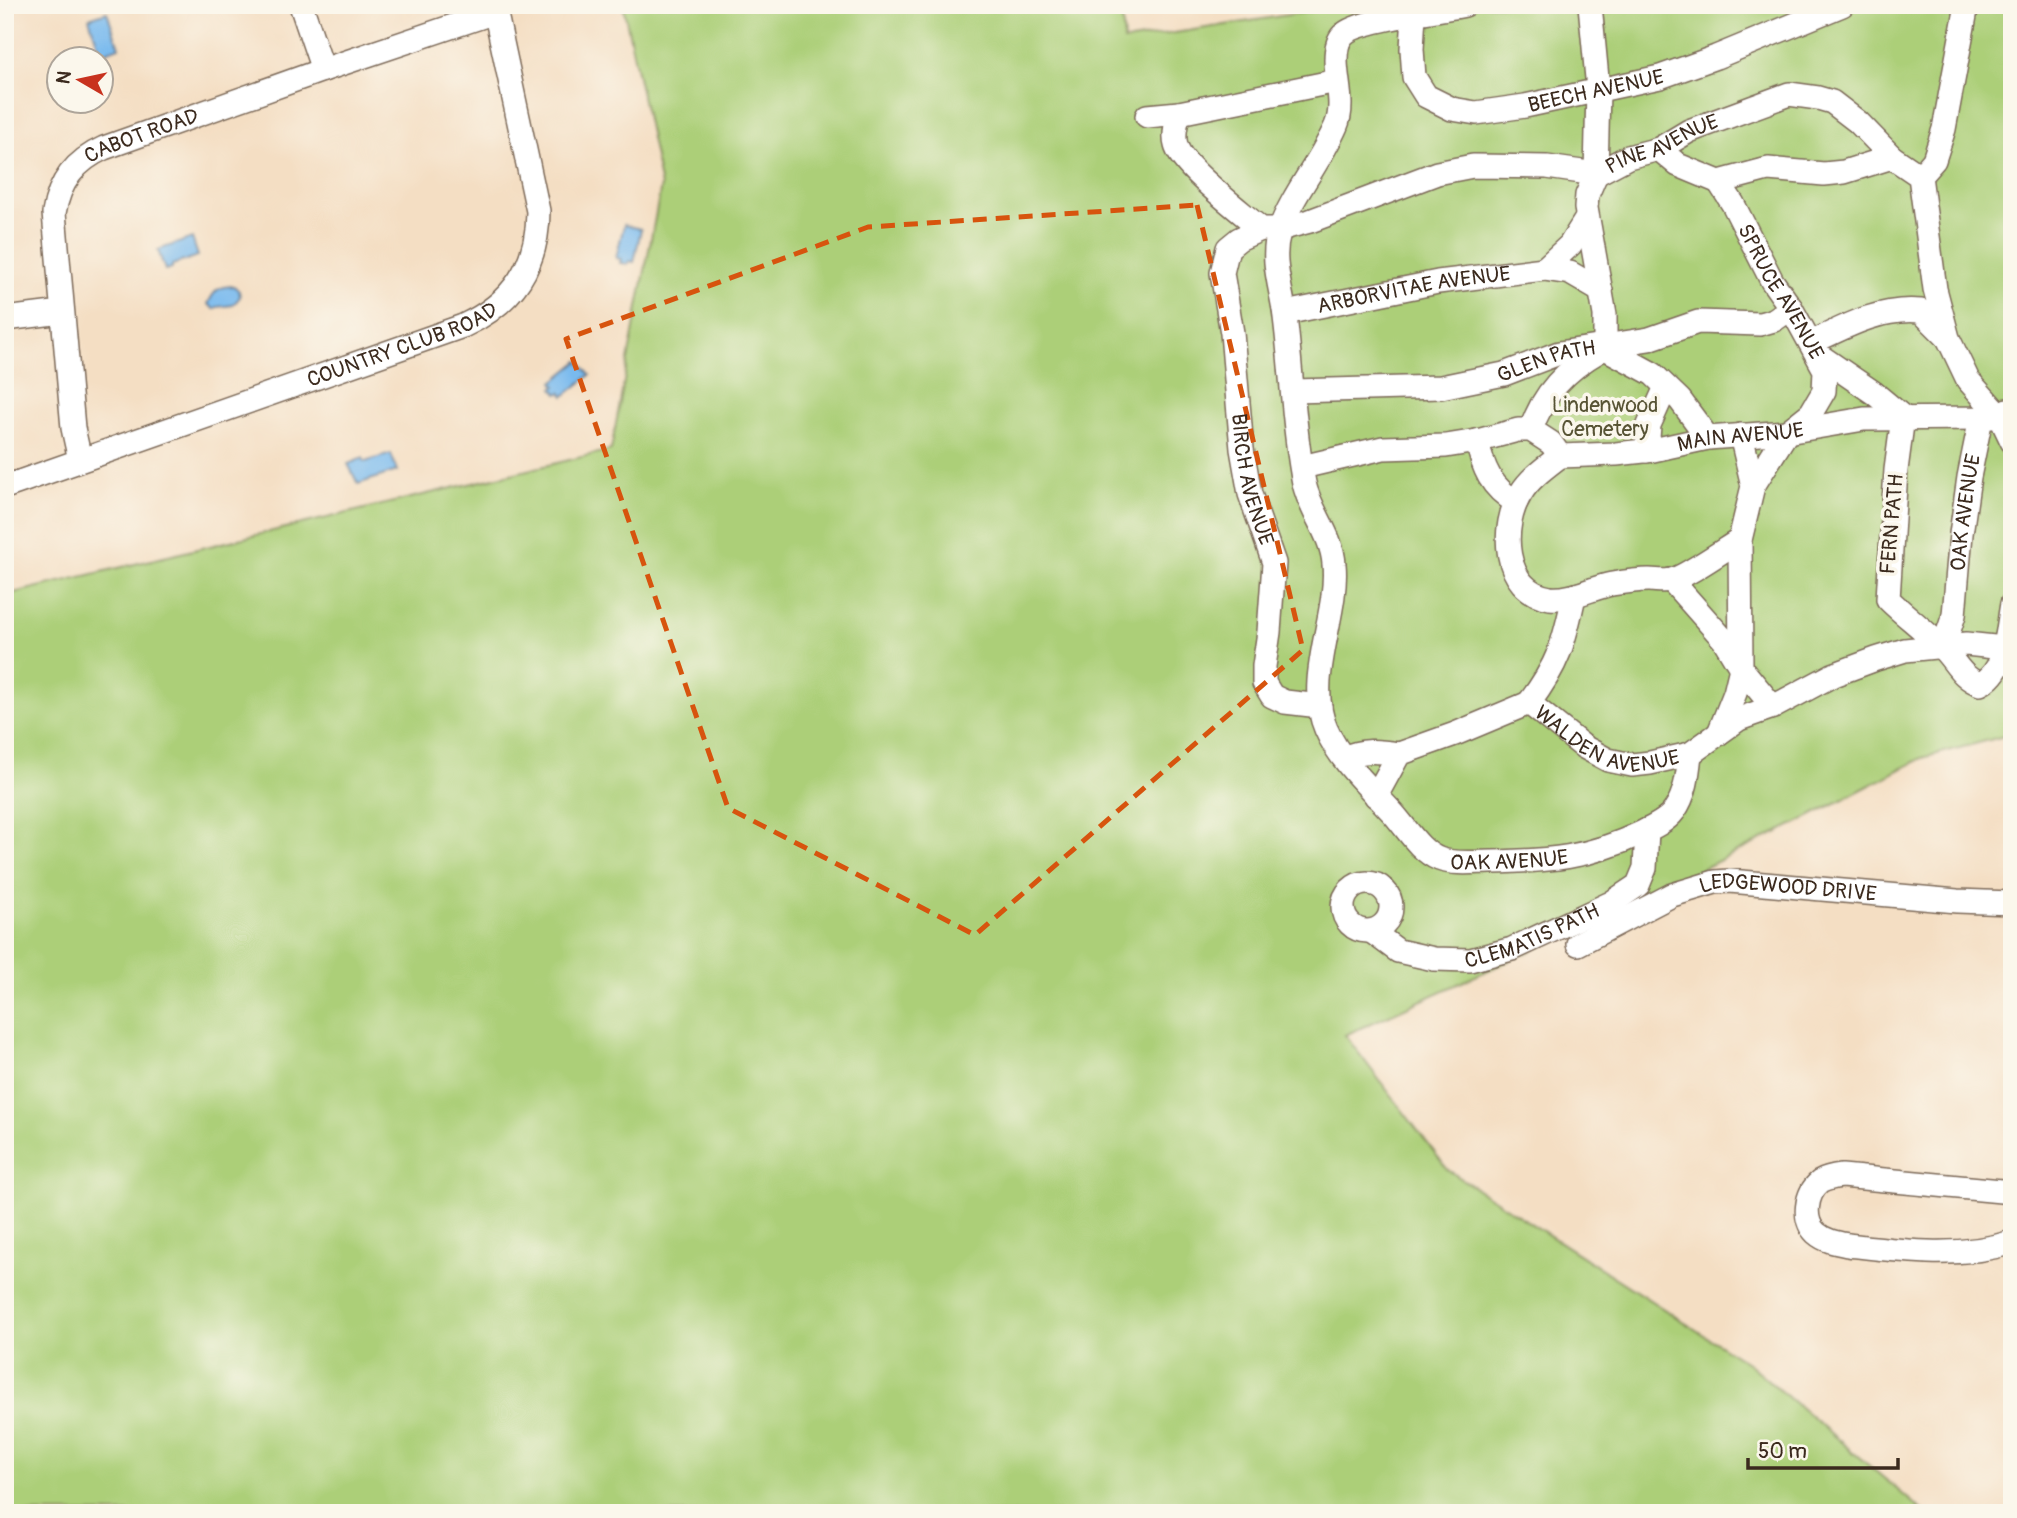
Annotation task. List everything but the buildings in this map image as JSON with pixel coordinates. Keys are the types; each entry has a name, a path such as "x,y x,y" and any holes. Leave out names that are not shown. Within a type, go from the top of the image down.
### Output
{"street":[{"path":"301,5 323,70"},
{"path":"1271,229 1339,120 1335,57 1343,33 1362,24 1465,5"},
{"path":"1590,5 1598,89 1596,174 1587,195 1587,218 1605,315 1605,348"},
{"name":"BEECH AVENUE","path":"1414,14 1414,77 1426,96 1452,109 1476,113 1524,106 1661,76 1764,38 1842,5"},
{"path":"1967,5 1944,129 1934,160 1920,176 1935,289 1948,338 1968,380 1998,414 2012,441"},
{"name":"CABOT ROAD","path":"80,460 73,428 54,213 65,178 82,160 104,148 495,9"},
{"name":"COUNTRY CLUB ROAD","path":"5,487 463,326 504,300 524,274 531,259 538,227 538,211 495,9"},
{"path":"1147,116 1179,113 1337,81"},
{"name":"PINE AVENUE","path":"1271,229 1310,221 1437,173 1474,166 1547,167 1596,174 1628,158 1659,149 1689,131 1789,94 1832,102 1858,122 1892,157 1920,176"},
{"path":"1179,113 1175,126 1176,146 1188,165 1271,229 1276,245 1277,271 1285,313 1302,467 1383,448 1446,446 1477,441 1518,429 1531,430 1551,443 1560,456 1522,490 1508,524 1509,552 1516,578 1528,589 1546,597 1574,596 1610,584 1671,580 1740,540"},
{"path":"1659,149 1678,165 1718,182 1768,169 1824,174 1844,172 1892,157"},
{"name":"SPRUCE AVENUE","path":"1718,182 1733,204 1772,281 1791,308 1825,370 1824,391 1811,414 1787,432 1753,486"},
{"path":"1544,269 1570,245 1587,218"},
{"name":"BIRCH AVENUE","path":"1271,229 1239,239 1228,248 1222,273 1232,333 1246,471 1259,524 1275,563 1264,683 1272,695 1285,702 1320,706"},
{"name":"ARBORVITAE AVENUE","path":"1285,313 1438,282 1544,269 1570,273 1601,291"},
{"name":"GLEN PATH","path":"1294,391 1441,387 1504,374 1559,354 1648,340 1698,322 1760,324 1774,320 1791,308"},
{"path":"1903,417 1814,349 1840,327 1870,316 1907,309 1921,311 1948,338"},
{"path":"5,319 62,312"},
{"path":"1605,348 1653,374 1680,400 1708,438"},
{"path":"1531,430 1537,411 1555,385 1578,363 1605,348"},
{"path":"1647,451 1649,425 1666,387"},
{"name":"OAK AVENUE","path":"1943,648 1954,615 1965,499 1998,414"},
{"name":"MAIN AVENUE","path":"1560,456 1647,451 1708,438 1787,432 1864,419 1998,414"},
{"name":"FERN PATH","path":"1903,417 1896,470 1888,599 1943,648"},
{"path":"1719,733 1735,693 1741,668 1740,540 1753,486 1741,435"},
{"path":"1477,441 1481,459 1491,481 1502,494 1516,502"},
{"name":"OAK AVENUE","path":"1302,467 1305,487 1329,540 1334,564 1334,585 1320,667 1320,706 1325,728 1344,758 1376,796 1422,847 1438,859 1459,863 1564,859 1610,848 1647,830 1674,812 1683,793 1690,754"},
{"path":"1671,580 1724,640 1741,668 1773,707"},
{"name":"WALDEN AVENUE","path":"1344,758 1357,752 1399,754 1455,734 1529,702 1559,658 1574,596"},
{"path":"1943,648 1956,667 1971,681 1980,684 1990,680 2004,648 2012,604"},
{"path":"1690,754 1739,719 1773,707 1833,675 1876,659 1905,650 1966,644 2004,648"},
{"name":"WALDEN AVENUE","path":"1529,702 1584,747 1608,760 1632,765 1690,754"},
{"path":"1376,796 1399,754"},
{"name":"CLEMATIS PATH","path":"1371,931 1398,951 1434,960 1470,960 1511,949 1611,903 1638,885 1645,868 1647,830"},
{"name":"LEDGEWOOD DRIVE","path":"1578,944 1672,895 1715,882 2012,903"},
{"path":"2012,1192 1842,1176 1823,1180 1814,1188 1808,1209 1808,1220 1818,1235 1848,1245 1946,1252 1992,1249 2012,1242"}],"highlighted area":[{"path":"1197,205 1303,650 975,935 728,808 566,339 868,227"}],"green space":[{"name":"Lindenwood Cemetery","path":"623,5 1121,5 1124,41 1351,5 2012,5 2012,734 1922,758 1803,820 1566,935 1345,1035 1448,1170 1749,1364 1925,1513 5,1513 5,595 611,450 661,186"}],"water":[{"path":"107,12 119,47 98,46 89,18"},
{"path":"624,225 641,229 634,262 629,261 628,264 620,263 621,259 616,258"},
{"path":"192,238 198,256 165,270 158,250"},
{"path":"234,286 240,297 233,305 214,309 208,304 217,290"},
{"path":"579,361 590,375 564,396 561,392 558,394 553,388 556,386 553,382"},
{"path":"391,454 397,471 358,484 348,464 363,458 365,462"}]}
